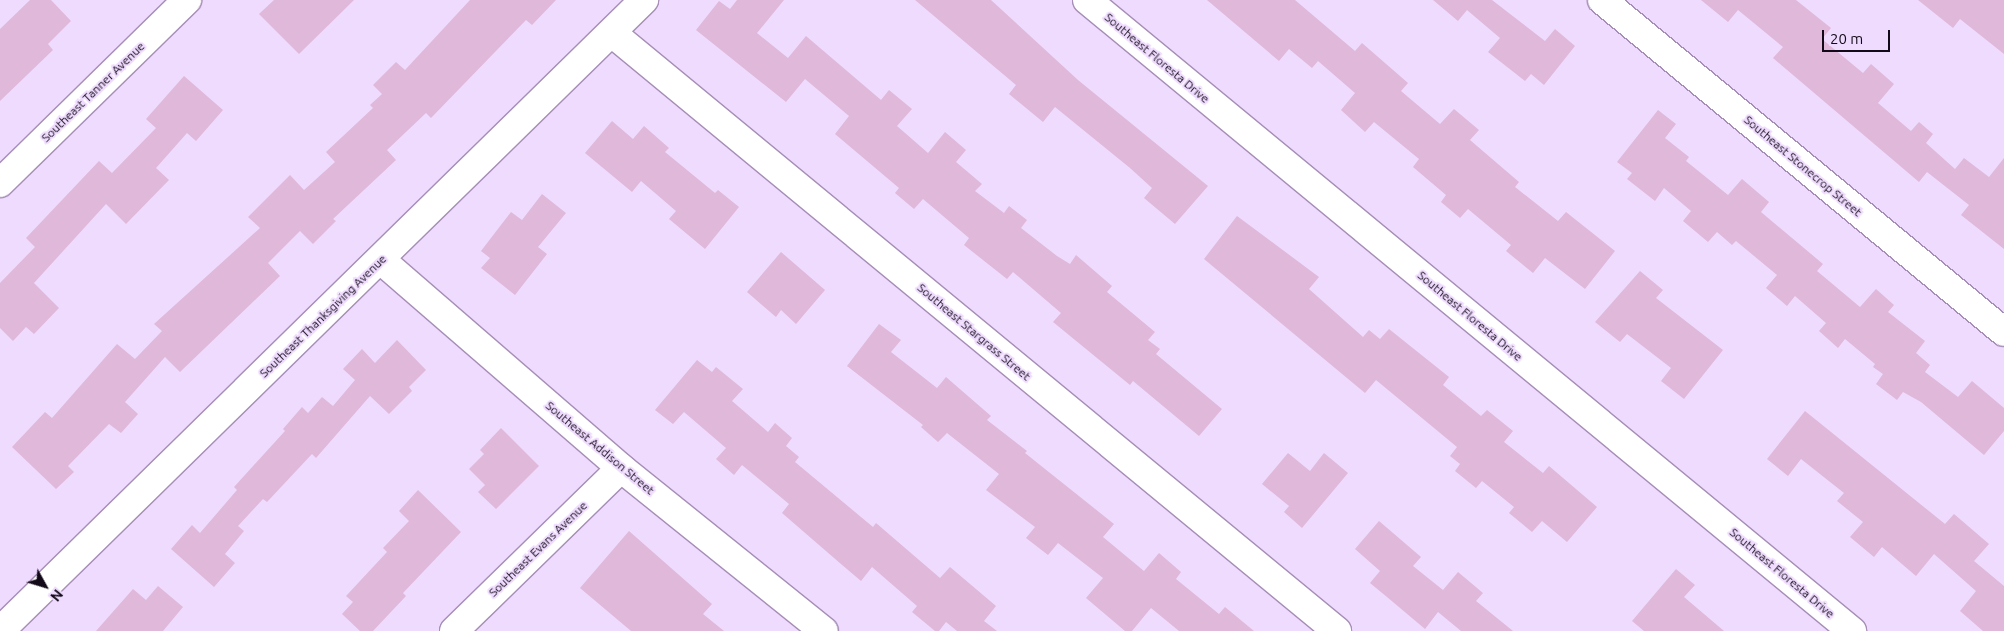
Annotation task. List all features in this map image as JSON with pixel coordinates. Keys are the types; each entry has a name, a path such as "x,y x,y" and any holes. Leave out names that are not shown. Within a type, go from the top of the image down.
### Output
{"street":[{"name":"Southeast Tanner Avenue","path":"0,183 187,0"},
{"name":"Southeast Thanksgiving Avenue","path":"0,631 381,260 644,0"},
{"name":"Southeast Floresta Drive","path":"1087,0 1852,631"},
{"name":"Southeast Stonecrop Street","path":"1602,0 2004,332"},
{"name":"Southeast Stargrass Street","path":"612,33 1337,631"},
{"name":"Southeast Addison Street","path":"381,260 621,468 824,631"},
{"name":"Southeast Evans Avenue","path":"454,631 621,468"}],"building":[{"path":"30,0 51,0 71,21 48,44 53,50 0,101 0,29"},
{"path":"274,0 354,0 299,54 259,14"},
{"path":"470,0 556,0 532,25 526,20 431,118 426,113 387,150 396,160 333,219 336,221 313,244 300,231 268,263 280,276 180,372 165,357 125,402 138,414 121,433 109,424 68,466 74,472 56,489 12,447 45,412 52,418 117,344 135,359 162,331 154,324 260,228 248,217 290,175 304,190 335,162 326,152 373,108 370,105 382,94 373,85 396,62 405,70"},
{"path":"737,0 784,0 757,33 788,58 806,36 881,100 889,90 912,109 897,126 928,153 945,132 966,150 956,162 982,184 975,191 1004,213 1009,206 1027,220 1021,228 1057,256 1070,264 1076,255 1112,286 1107,292 1155,332 1148,340 1160,349 1156,354 1222,409 1199,436 1133,381 1130,385 1053,322 1061,313 1013,272 1007,279 964,245 969,238 923,199 914,209 895,193 899,188 835,134 849,116 805,79 786,102 696,30 719,1 730,9"},
{"path":"915,0 991,0 1078,80 1208,186 1175,224 1144,198 1152,188 1130,168 1055,107 1043,122 1009,94 1016,85"},
{"path":"1207,0 1295,0 1355,51 1362,43 1408,83 1401,91 1440,124 1454,109 1479,130 1470,140 1519,182 1515,187 1558,221 1566,212 1615,251 1585,289 1545,258 1533,273 1506,251 1511,245 1468,209 1460,218 1441,202 1446,195 1413,167 1419,159 1374,122 1365,132 1341,110 1355,93 1318,61 1312,68 1289,49 1279,61"},
{"path":"1433,0 1492,0 1545,41 1555,29 1575,46 1544,85 1531,74 1525,81 1488,52 1500,38 1467,10 1458,21"},
{"path":"1701,0 1796,0 1831,28 1822,39 1863,73 1871,64 1894,84 1878,103 1911,131 1919,122 1933,134 1926,143 1955,169 1964,158 1989,177 2004,158 2004,249 1961,215 1969,205 1927,172 1919,182 1773,58 1783,47 1738,10 1728,22"},
{"path":"1918,0 2004,0 2004,54 1960,19 1953,28"},
{"path":"184,76 223,110 196,141 187,133 156,168 169,180 126,224 106,204 34,283 59,308 34,334 26,327 13,341 0,328 0,283 35,247 26,238 99,161 112,173 156,128 146,119"},
{"path":"1658,110 1676,124 1665,138 1689,157 1686,161 1728,195 1742,179 1769,202 1761,212 1823,264 1817,271 1860,307 1876,289 1894,305 1888,312 1925,341 1916,353 1930,365 1925,372 1958,397 1972,381 2004,408 2004,431 1984,455 1921,402 1903,392 1897,400 1876,384 1883,374 1873,367 1875,364 1845,339 1838,348 1819,331 1826,323 1795,296 1787,306 1766,288 1777,275 1736,241 1732,245 1717,232 1708,242 1683,221 1691,211 1664,188 1655,201 1627,179 1632,173 1617,162"},
{"path":"612,121 633,139 644,126 669,148 665,152 715,193 718,190 739,207 705,249 669,219 676,211 641,181 632,192 585,153"},
{"path":"542,194 566,213 538,247 547,254 515,295 481,268 490,258 481,251 511,212 522,220"},
{"path":"1237,216 1319,277 1309,289 1363,337 1369,330 1380,339 1389,329 1449,377 1443,385 1481,416 1487,410 1513,431 1504,442 1543,473 1549,466 1597,507 1567,542 1542,521 1532,532 1509,513 1514,507 1482,481 1476,488 1455,471 1460,464 1450,456 1457,447 1376,380 1365,393 1204,259"},
{"path":"781,252 825,290 796,324 781,310 776,317 747,292"},
{"path":"1640,271 1663,290 1656,298 1723,350 1684,399 1661,381 1671,368 1627,334 1620,342 1595,322"},
{"path":"879,324 901,340 891,352 937,388 946,377 991,416 987,420 1114,524 1103,537 1144,571 1159,553 1181,572 1176,579 1219,614 1225,607 1254,631 1179,631 1151,608 1132,631 1125,631 1086,598 1103,578 1058,543 1048,555 1026,538 1035,527 986,490 999,474 947,433 938,442 921,427 923,425 847,366"},
{"path":"397,340 426,370 409,387 412,391 389,414 370,396 316,458 312,454 267,502 263,499 238,526 244,531 225,554 235,563 214,587 171,549 192,525 200,533 237,490 234,487 285,431 283,429 302,407 308,413 322,397 333,406 355,380 343,369 362,349 375,363"},
{"path":"697,360 712,372 716,367 743,389 732,401 768,432 775,423 792,438 786,446 799,457 795,462 873,527 876,523 940,578 950,567 996,606 984,621 997,631 957,631 946,622 939,631 935,631 912,612 917,606 872,567 861,581 841,564 782,513 789,504 742,465 734,475 716,459 726,448 684,412 673,424 655,410"},
{"path":"1805,411 1945,524 1954,514 1989,544 1974,561 2004,586 2004,631 1983,631 1960,611 1976,591 1934,554 1916,576 1882,547 1874,557 1850,537 1863,522 1837,501 1844,493 1801,459 1788,476 1767,459"},
{"path":"501,428 539,466 496,509 478,492 485,485 469,469 484,454 480,450"},
{"path":"1288,453 1310,471 1324,453 1348,473 1302,528 1284,512 1289,506 1262,484"},
{"path":"418,490 461,532 403,593 406,596 373,631 360,631 342,614 353,602 346,596 387,552 383,548 409,521 399,511"},
{"path":"1379,521 1421,557 1413,566 1443,590 1458,572 1483,593 1476,601 1513,631 1461,631 1438,612 1425,629 1370,583 1380,571 1355,549"},
{"path":"629,531 712,604 703,614 724,631 631,631 580,588"},
{"path":"1676,569 1695,585 1684,597 1724,631 1644,631 1632,621"},
{"path":"158,586 183,607 163,631 96,631 133,589 146,600"}]}
